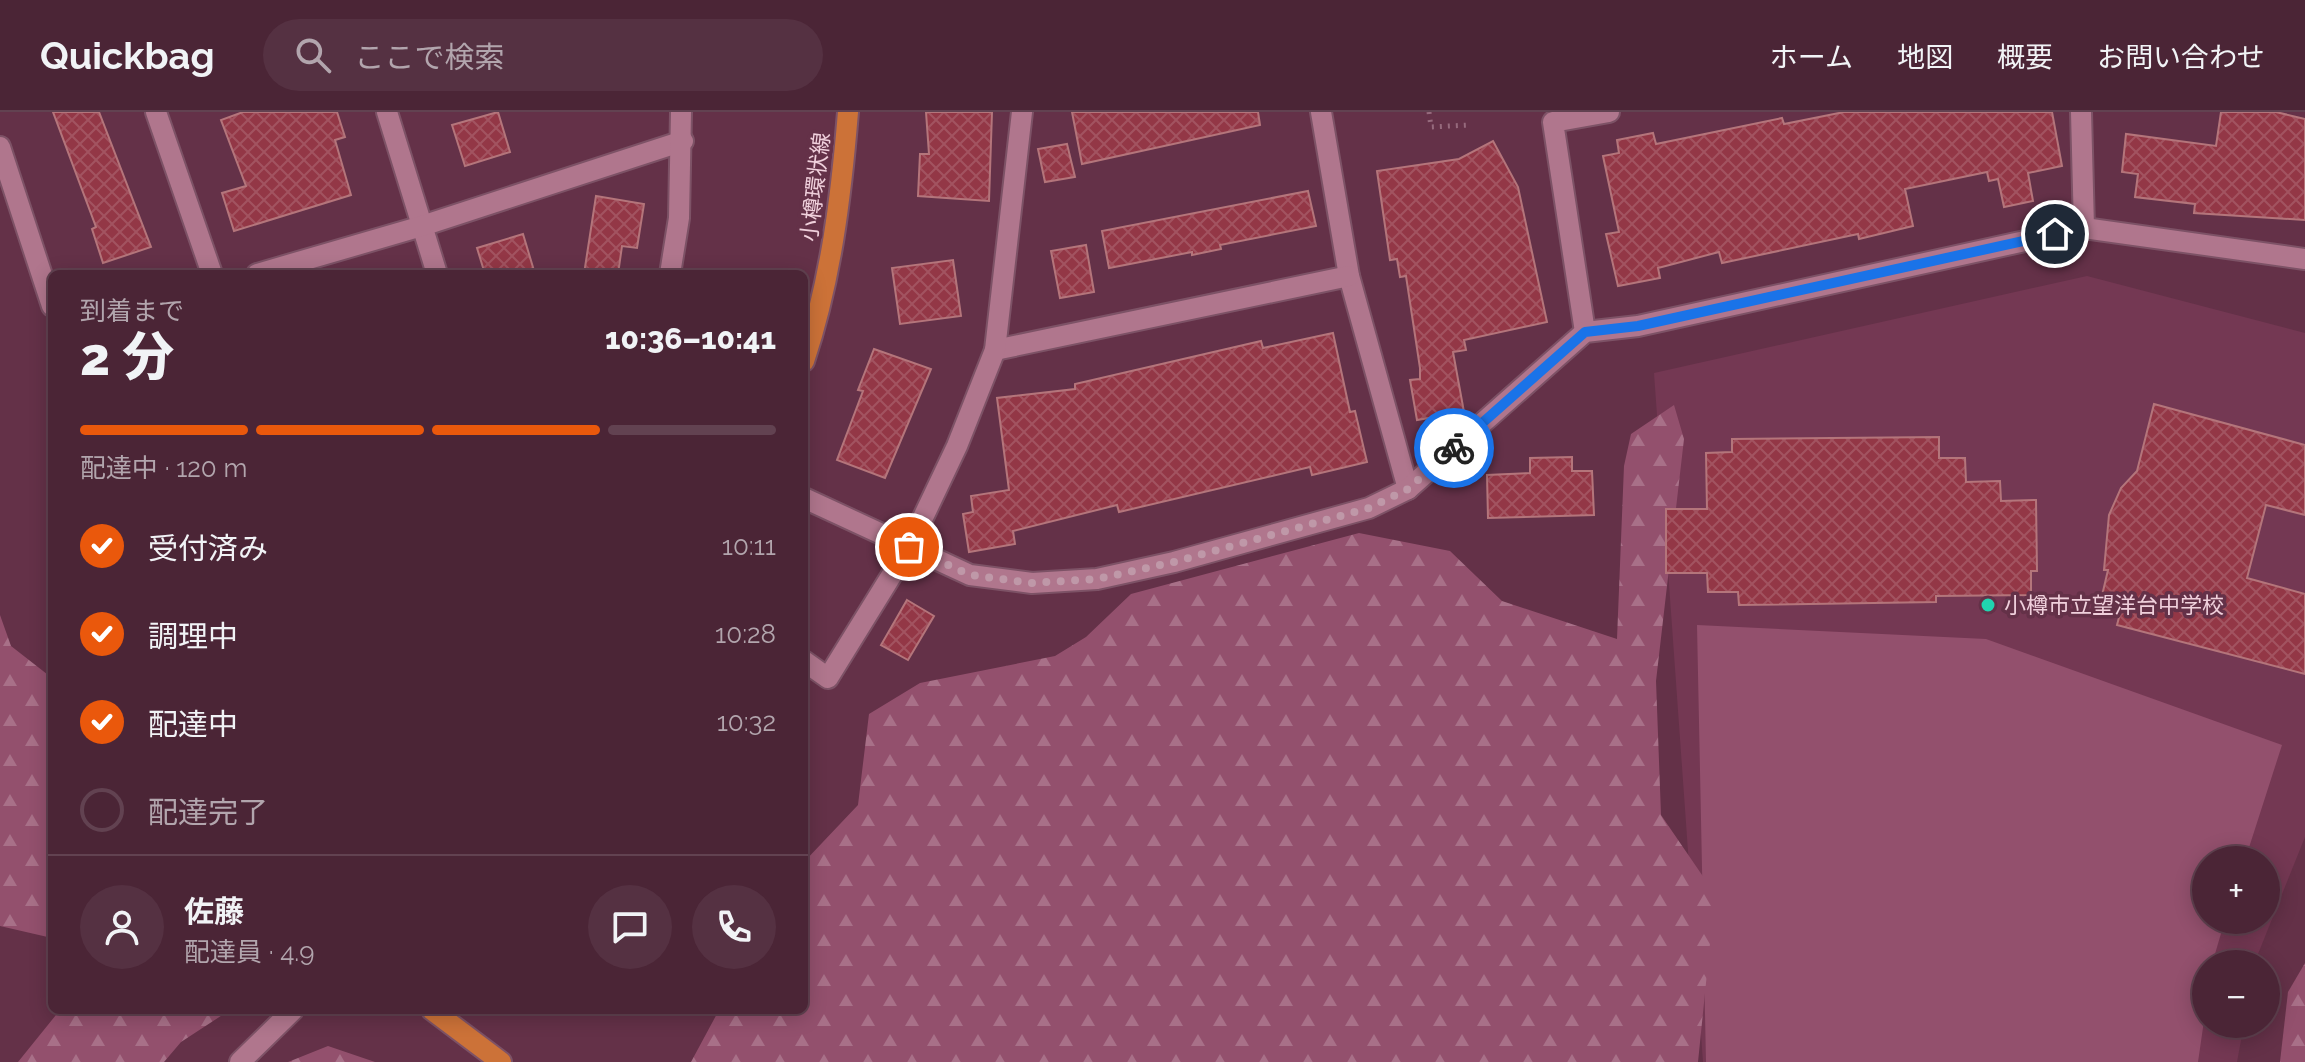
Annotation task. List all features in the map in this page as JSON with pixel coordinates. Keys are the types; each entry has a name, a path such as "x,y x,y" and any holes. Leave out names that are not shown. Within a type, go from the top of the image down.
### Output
{"main road":[{"name":"小樽環状線","path":"808,350 818,321 838,219 848,112"},
{"path":"437,1014 501,1062"}],"street":[{"path":"156,112 211,270"},
{"path":"387,112 436,270"},
{"path":"671,270 679,218 683,141 681,112"},
{"path":"808,664 828,678 909,547 957,446 995,350 1022,112"},
{"path":"1321,112 1349,276 1408,489"},
{"path":"1585,332 1553,122 1609,112"},
{"path":"2081,112 2084,228"},
{"path":"271,270 422,226 683,141"},
{"path":"0,147 48,294"},
{"path":"808,500 970,575 1032,583 1097,579 1174,562 1369,508 1408,489 1585,332 1638,326 2084,228 2305,259"},
{"path":"995,350 1349,276"},
{"path":"240,1062 289,1014"}],"path":[{"path":"1429,112 1431,127 1469,125"}],"shaded area":[{"name":"小樽市立望洋台中学校","path":"2087,276 2305,333 2305,837 2280,899 2280,846 2192,846 2192,934 2266,934 2260,950 2192,950 2192,1038 2241,1038 2237,1062 1703,1062 1654,373"}],"green space":[{"path":"1674,405 1684,439 1656,681 1661,815 1715,894 1698,1062 691,1062 717,1014 808,1014 808,858 858,805 869,714 920,683 1055,656 1086,637 1131,594 1359,533 1450,551 1502,601 1617,639 1624,466 1631,434"},
{"path":"0,615 11,646 48,675 48,937 0,926"},
{"path":"1697,625 1986,639 2282,745 2250,846 2192,846 2192,934 2221,934 2216,950 2192,950 2192,1038 2201,1038 2198,1062 1706,1062"},
{"path":"2305,963 2305,1062 2280,1062 2288,992"},
{"path":"57,1014 224,1014 181,1042 164,1062 18,1062"},
{"path":"328,1046 375,1062 288,1062"}],"building":[{"path":"53,112 99,112 151,247 103,263 92,229 96,227"},
{"path":"243,112 337,112 345,137 335,140 351,195 234,231 222,193 246,186 221,120"},
{"path":"498,112 510,152 465,166 452,125"},
{"path":"926,112 992,112 989,201 918,196 920,154 929,154"},
{"path":"1072,112 1258,112 1260,125 1082,164"},
{"path":"1844,112 2052,112 2062,166 2028,173 2033,201 2004,207 1998,179 1989,181 1987,172 1905,189 1913,226 1859,239 1858,234 1722,263 1719,252 1658,268 1660,278 1618,286 1606,234 1619,232 1603,156 1619,153 1617,140 1653,133 1656,144 1782,118 1784,124"},
{"path":"2221,112 2276,112 2305,119 2305,220 2194,213 2195,204 2135,197 2138,174 2122,172 2126,134 2216,146"},
{"path":"1493,141 1518,187 1547,322 1464,340 1466,350 1453,352 1464,412 1417,420 1410,380 1420,379 1420,368 1406,276 1400,277 1397,259 1390,260 1377,171 1459,159"},
{"path":"1067,144 1075,177 1045,182 1038,149"},
{"path":"1308,191 1316,226 1220,245 1221,249 1192,255 1192,252 1109,268 1102,231"},
{"path":"596,196 644,204 637,248 622,246 619,270 585,270"},
{"path":"523,234 534,270 484,270 477,248"},
{"path":"1086,245 1094,292 1060,298 1051,251"},
{"path":"953,260 961,316 900,324 892,268"},
{"path":"1333,333 1350,412 1355,411 1367,462 1312,475 1310,467 1119,512 1117,505 1013,531 1015,544 969,552 963,514 973,512 971,496 1009,490 997,398 1075,389 1075,384 1261,341 1263,348"},
{"path":"874,349 931,369 885,478 837,460 863,391 858,390"},
{"path":"2154,404 2305,445 2305,515 2266,505 2247,578 2305,594 2305,674 2117,625 2122,606 2101,600 2108,570 2104,570 2109,515 2121,488 2137,471"},
{"path":"1939,437 1939,458 1965,458 1966,482 2000,481 2001,501 2036,500 2037,571 2031,571 2031,595 1936,596 1936,602 1739,605 1738,592 1708,592 1707,573 1666,573 1666,509 1707,509 1706,453 1732,452 1732,439"},
{"path":"1572,457 1572,471 1592,471 1594,515 1488,518 1487,475 1530,473 1530,458"},
{"path":"907,600 934,616 908,660 881,645"}],"way so far":[{"path":"909,547 970,575 1032,583 1097,579 1174,562 1369,508 1408,489 1454,448"}],"place":[{"name":"小樽市立望洋台中学校","path":"1988,605"}],"route":[{"path":"1454,448 1585,332 1638,326 2055,234"}]}
